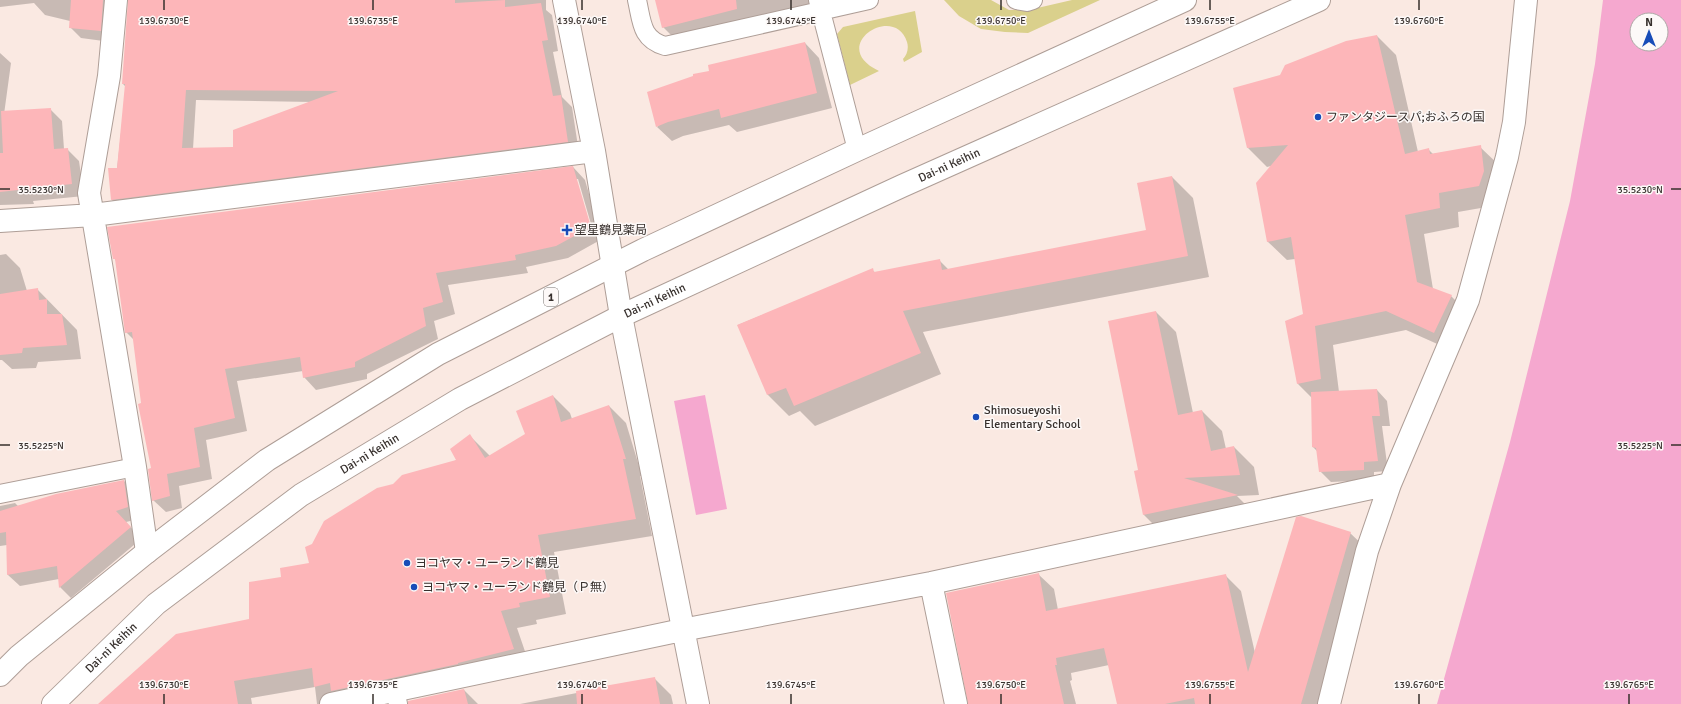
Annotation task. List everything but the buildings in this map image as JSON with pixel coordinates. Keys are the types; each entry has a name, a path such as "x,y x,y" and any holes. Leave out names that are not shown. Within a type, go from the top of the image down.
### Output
{"main road":[{"path":"116,0 109,76 89,193 135,467 147,552"},
{"path":"564,0 594,151 614,264 621,316 682,630 698,704"},
{"name":"1","path":"0,675 19,656 147,552 267,460 431,358 614,264 857,150 1185,0"},
{"name":"Dai-ni Keihin","path":"53,704 156,604 301,495 460,399 621,316 909,183 1319,0"},
{"path":"1329,704 1367,551 1390,484 1468,300 1507,157 1514,122 1526,0"},
{"path":"0,221 93,215 594,151"},
{"path":"330,704 396,697 682,630 931,583 1390,484"},
{"path":"931,583 956,704"}],"lane":[{"path":"637,0 644,29 648,37 655,43 666,46 819,5 869,0"},
{"path":"1016,0 1027,2 1033,0"},
{"path":"819,5 857,150"},
{"path":"0,494 135,467"}],"shaded area":[{"path":"944,0 991,0 1009,10 1033,9 1072,0 1100,0 1028,33 981,29 959,16"},
{"path":"1603,0 1681,0 1681,704 1437,704 1510,442 1570,201 1595,64"},
{"path":"915,11 922,52 904,62 903,59 906,56 908,44 900,31 890,26 879,27 869,32 861,40 859,50 864,61 879,71 850,85 837,34 843,27"},
{"path":"705,395 727,509 696,515 674,401"}],"place":[{"name":"ファンタジースパ;おふろの国","path":"1318,117"},
{"name":"望星鶴見薬局","path":"567,230"},
{"name":"Shimosueyoshi Elementary School","path":"976,417"},
{"name":"ヨコヤマ・ユーランド鶴見","path":"407,563"},
{"name":"ヨコヤマ・ユーランド鶴見（Ｐ無）","path":"414,587"}]}
